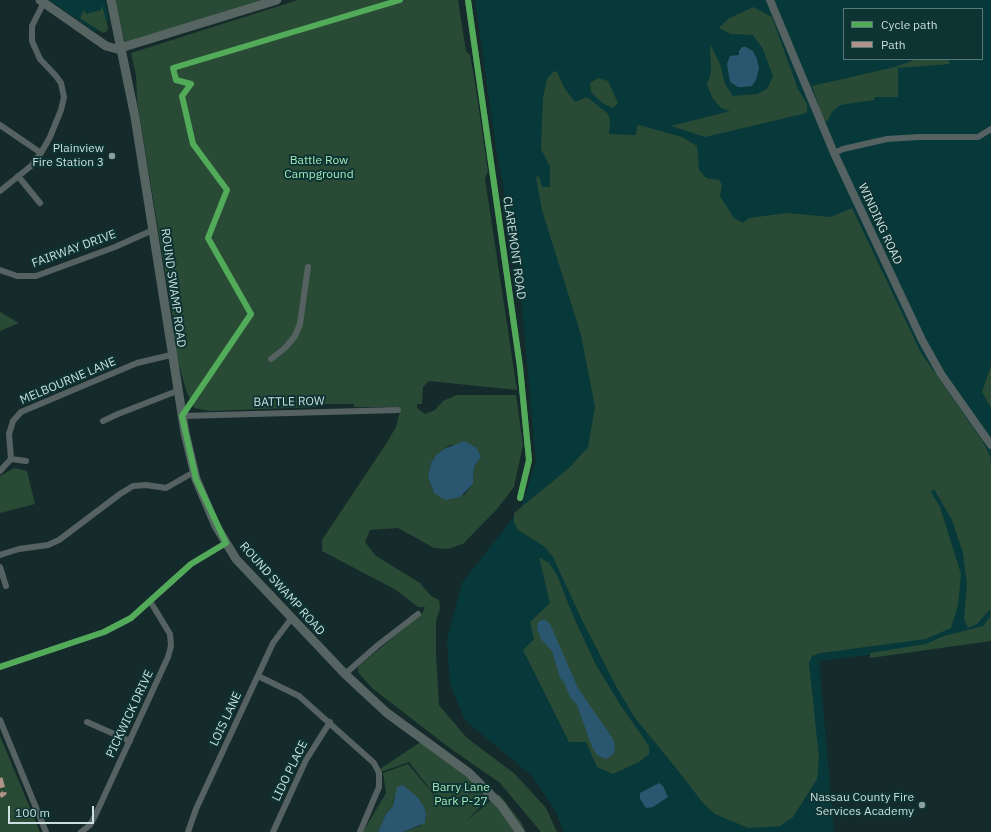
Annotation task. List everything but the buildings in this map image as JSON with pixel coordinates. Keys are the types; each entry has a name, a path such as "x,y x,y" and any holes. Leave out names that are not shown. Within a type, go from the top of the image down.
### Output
{"main road":[{"name":"ROUND SWAMP ROAD","path":"110,0 135,117 177,391 194,472 207,506 236,559 291,619 345,674 388,713 469,773 501,804 520,832"},
{"path":"42,1 106,46 121,49 277,0"}],"street":[{"name":"CLAREMONT ROAD","path":"468,0 520,367 529,460 520,498"},
{"name":"WINDING ROAD","path":"770,0 834,153 933,361 991,445"},
{"path":"0,191 31,166 41,153 50,137 61,110 64,97 61,83 40,59 32,40 32,26 42,1"},
{"path":"0,125 41,153"},
{"path":"834,153 843,149 888,139 919,137 978,137 991,129"},
{"path":"18,176 40,203"},
{"name":"FAIRWAY DRIVE","path":"0,270 17,276 36,276 115,247 153,230"},
{"path":"271,359 285,348 295,336 300,324 308,267"},
{"name":"MELBOURNE LANE","path":"11,458 8,434 13,421 21,412 137,363 171,355"},
{"path":"103,421 177,391"},
{"name":"BATTLE ROW","path":"182,416 398,410"},
{"path":"0,471 11,458 26,461"},
{"path":"0,555 19,549 48,545 60,540 120,494 133,486 146,485 166,488 194,472"},
{"path":"0,668 104,632 131,618 190,564 226,543"},
{"path":"0,567 6,586"},
{"name":"PICKWICK DRIVE","path":"81,832 90,825 95,816 166,662 171,646 170,634 167,626 150,601"},
{"path":"345,674 378,645 418,614"},
{"name":"LOIS LANE","path":"188,832 196,809 273,643 291,619"},
{"path":"258,676 299,696 367,755 374,763 378,773 378,792 360,832"},
{"path":"0,720 46,832"},
{"path":"87,722 130,741"},
{"name":"LIDO PLACE","path":"273,832 306,760 330,722"}],"shaded area":[{"path":"49,0 105,0 109,21 107,22 106,26 98,29 96,32"},
{"path":"475,0 991,0 991,365 982,392 991,408 991,640 819,661 834,832 564,832 554,808 531,775 465,720 450,684 447,640 462,583 521,508 536,461 518,263 496,148"},
{"path":"742,47 746,47 753,51 757,59 759,69 756,80 752,86 738,87 730,82 727,64 730,56 739,55 739,51"},
{"path":"464,441 477,448 481,457 474,467 473,484 460,497 447,500 443,499 434,493 428,477 431,463 436,455 444,449"},
{"path":"544,619 550,624 578,688 613,739 615,746 614,754 606,759 597,755 592,747 577,705 570,697 564,682 560,678 552,651 541,639 537,628 538,622"},
{"path":"659,783 663,786 668,797 653,807 646,808 640,799 640,793"},
{"path":"403,785 417,797 424,807 426,813 425,823 403,832 378,832 386,814 393,806 397,787"}],"green space":[{"path":"115,0 278,0 125,43"},
{"name":"Battle Row Campground","path":"298,0 458,0 466,51 470,55 475,82 488,171 485,179 517,390 429,381 423,387 422,404 417,404 417,408 425,414 435,410 443,401 457,395 516,395 523,445 514,487 497,509 463,544 448,549 434,548 398,528 370,530 365,542 376,556 420,583 431,596 439,600 440,609 436,621 436,656 439,705 467,738 515,774 546,808 557,832 541,832 500,783 447,746 372,688 358,672 358,667 423,612 425,607 418,607 396,590 322,551 322,540 386,444 396,427 401,407 354,407 354,404 320,404 317,407 209,411 194,408 186,390 174,347 174,326 137,100 136,75 131,53","holes":["450,445 477,448 481,457 474,467 473,484 464,495 434,493 428,477 431,463 436,455"]},
{"path":"102,5 108,28 107,31 103,33 80,18 84,10 86,14 101,10"},
{"path":"753,7 772,17 798,89 807,104 807,113 705,137 671,126 730,111 721,108 713,99 707,85 711,72 710,44 720,64 725,84 733,96 757,94 767,89 773,76 763,49 753,35 731,34 719,28 728,19"},
{"path":"914,60 948,60 950,64 898,68 898,97 875,97 874,100 840,105 832,112 827,122 823,119 812,86 895,67"},
{"path":"554,71 557,72 565,89 575,102 587,97 607,113 610,119 609,134 636,135 637,126 639,125 682,137 697,146 699,170 706,178 719,180 722,185 720,196 734,218 743,223 749,218 787,213 831,217 852,208 921,353 982,440 991,458 991,641 870,658 870,653 926,644 944,636 983,626 990,617 990,609 977,624 968,628 964,619 967,585 963,553 952,520 934,489 931,492 940,507 961,574 958,605 951,628 926,639 821,653 812,656 809,663 819,758 817,779 793,817 780,826 748,828 715,814 703,803 635,718 617,688 582,620 553,557 545,547 518,530 514,522 514,513 569,468 588,447 595,407 581,335 542,210 536,177 539,176 542,187 550,187 550,167 541,149 543,98 547,79"},
{"path":"598,78 608,81 618,103 613,108 602,103 591,92 590,83"},
{"path":"0,312 19,323 0,331"},
{"path":"991,365 991,408 982,392"},
{"path":"14,468 27,471 35,504 0,513 0,476"},
{"path":"539,557 549,563 557,575 574,618 596,665 621,706 649,746 649,754 639,762 613,774 597,767 586,742 569,742 523,650 534,639 530,622 550,603"},
{"path":"0,736 40,832 0,832"},
{"name":"Barry Lane Park P-27","path":"425,739 492,796 466,821 499,794 521,822 526,832 403,832 420,826 426,819 426,814 424,807 394,797 393,806 386,814 378,832 363,832 386,793 383,773 408,764 444,807 409,762 381,772 380,769"}],"marked path":[{"path":"0,778 4,793 0,796"}],"cycle path":[{"path":"0,667 104,632 131,618 191,564 226,543 196,479 182,416 251,314 208,238 227,190 193,144 182,96 191,84 176,80 173,68 400,0"},
{"path":"468,0 520,367 529,460 520,498"}],"place":[{"name":"Plainview Fire Station 3","path":"112,156"},
{"name":"Nassau County Fire Services Academy","path":"922,805"}]}
